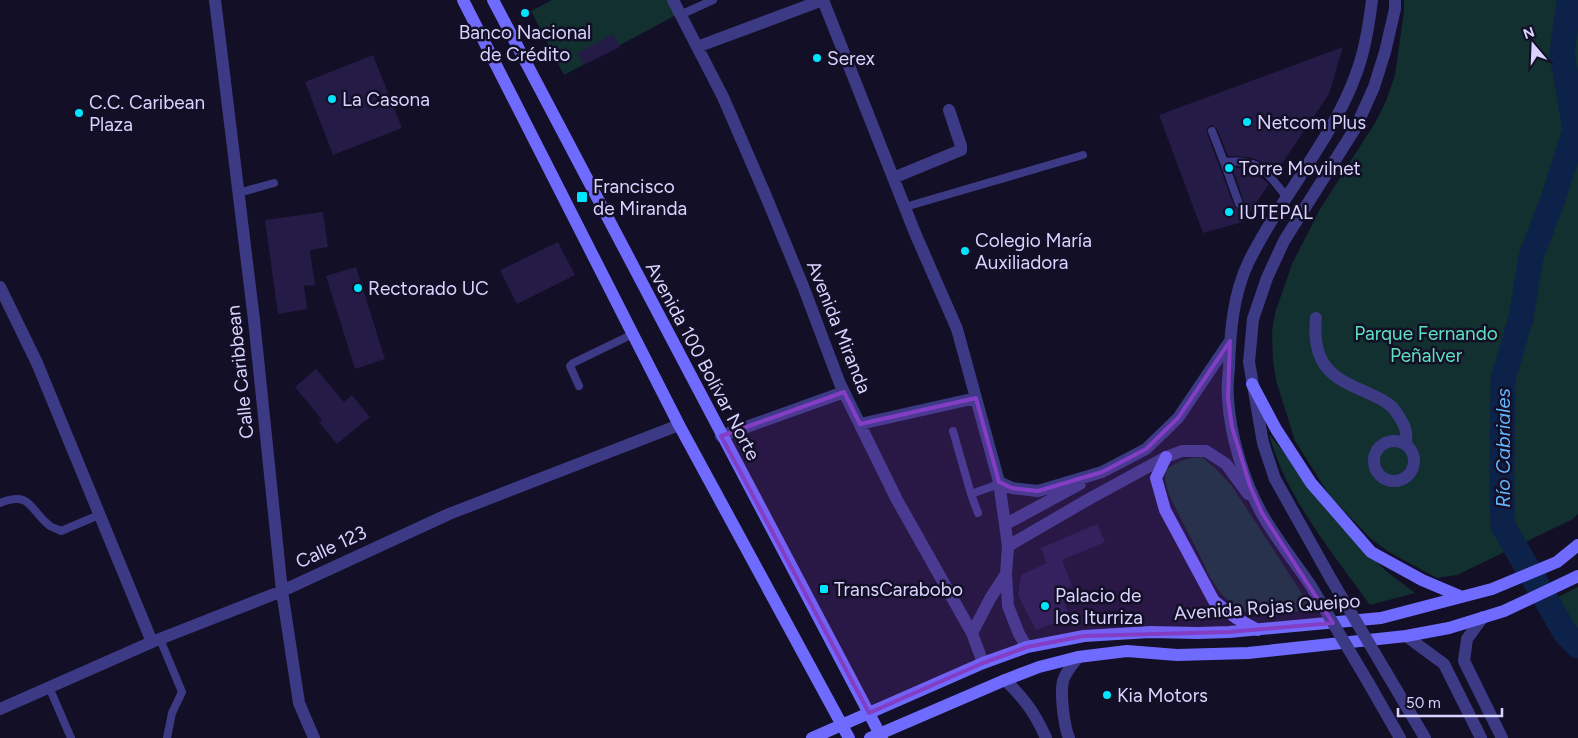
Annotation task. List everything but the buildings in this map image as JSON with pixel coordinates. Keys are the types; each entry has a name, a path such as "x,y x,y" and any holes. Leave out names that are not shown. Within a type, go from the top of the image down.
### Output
{"street":[{"name":"Calle Caribbean","path":"215,0 254,320 282,590 300,703 314,738"},
{"path":"463,0 679,425 849,738"},
{"name":"Avenida 100 Bolívar Norte","path":"493,0 721,436 869,713 877,737"},
{"name":"Avenida Miranda","path":"673,0 723,97 803,286 844,392 897,500 972,633 984,663"},
{"path":"697,47 823,0 904,207 957,329 999,483 1008,546 1006,574 1008,606 1019,634 1027,648"},
{"path":"1262,513 1250,486 1232,427 1228,398 1230,341 1238,292 1249,262 1341,107 1356,74 1365,43 1372,0"},
{"path":"1395,0 1385,52 1374,87 1356,127 1284,241 1267,278 1253,319 1249,362 1263,443 1275,479 1331,579 1425,738"},
{"path":"893,178 961,150 949,110"},
{"path":"0,287 37,363 99,515 156,641"},
{"path":"1316,318 1314,335 1325,365 1333,374 1346,382 1392,406 1405,426 1406,444"},
{"path":"1006,524 1146,449 1178,418 1230,341"},
{"path":"1252,384 1276,429 1311,483 1370,552 1422,580 1462,597"},
{"path":"721,436 844,392"},
{"path":"860,424 976,398"},
{"name":"Calle 123","path":"0,709 156,641 282,590 449,514 679,425"},
{"path":"1008,546 1166,457 1182,451 1206,451 1226,464 1262,513 1311,586 1400,738"},
{"path":"1166,457 1156,478 1165,510 1214,601 1236,618 1258,630"},
{"path":"999,483 1012,488 1038,490 1102,472"},
{"name":"Avenida Rojas Queipo","path":"812,738 984,663 1027,648 1084,636 1150,632 1198,634 1381,618 1492,588 1557,562 1578,545"},
{"path":"972,633 991,597 1006,574"},
{"path":"877,737 1005,680 1039,667 1078,657 1127,651 1177,655 1248,653 1406,636 1449,628 1504,610 1578,576"},
{"path":"1483,617 1467,639 1464,661 1502,738"},
{"path":"1406,636 1444,664 1482,738"},
{"path":"1068,738 1062,697 1063,681 1078,657"},
{"path":"1005,680 1022,696 1040,723 1046,738"}],"lane":[{"path":"680,15 713,0"},
{"path":"1212,131 1239,204"},
{"path":"904,207 1083,155"},
{"path":"1224,162 1241,161 1253,163 1263,169 1287,197"},
{"path":"238,192 274,183"},
{"path":"579,386 570,366 573,362 633,334"},
{"path":"953,431 978,513"},
{"path":"971,494 999,483"},
{"path":"0,503 12,498 27,501 50,526 62,531 99,515"},
{"path":"156,641 182,692 172,712 168,738"},
{"path":"49,687 71,738"}],"highlighted area":[{"path":"1230,341 1228,398 1232,427 1250,486 1262,513 1333,623 1229,632 1084,636 1027,647 983,663 869,713 721,436 844,392 860,424 976,398 999,482 1012,488 1038,491 1102,472 1146,449 1178,418"}],"green space":[{"path":"552,0 669,0 676,15 564,75 531,11"},
{"name":"Parque Fernando Peñalver","path":"1404,0 1578,0 1578,514 1573,519 1457,575 1437,578 1389,552 1370,538 1330,496 1295,441 1276,380 1273,360 1272,332 1275,313 1292,264 1320,209 1375,123 1386,101 1395,75"},
{"path":"1269,434 1364,550 1386,571 1415,593 1370,605 1298,502 1277,458"},
{"path":"1202,457 1232,486 1310,606 1285,615 1260,615 1237,607 1226,599 1214,584 1169,495 1165,480 1166,470 1175,464 1187,459"},
{"path":"1578,587 1578,647 1556,622 1544,604"}],"waterway":[{"name":"Río Cabriales","path":"1569,0 1562,54 1575,130 1553,199 1531,257 1521,318 1503,379 1502,488 1503,526 1566,634 1578,646"}],"place":[{"name":"Banco Nacional de Crédito","path":"525,13"},
{"name":"Serex","path":"817,58"},
{"name":"La Casona","path":"332,99"},
{"name":"C.C. Caribean Plaza","path":"79,113"},
{"name":"Netcom Plus","path":"1247,122"},
{"name":"Torre Movilnet","path":"1229,168"},
{"name":"Francisco de Miranda","path":"582,197"},
{"name":"IUTEPAL","path":"1229,212"},
{"name":"Colegio María Auxiliadora","path":"965,251"},
{"name":"Rectorado UC","path":"358,288"},
{"name":"TransCarabobo","path":"824,589"},
{"name":"Palacio de los Iturriza","path":"1045,606"},
{"name":"Kia Motors","path":"1107,695"}]}
